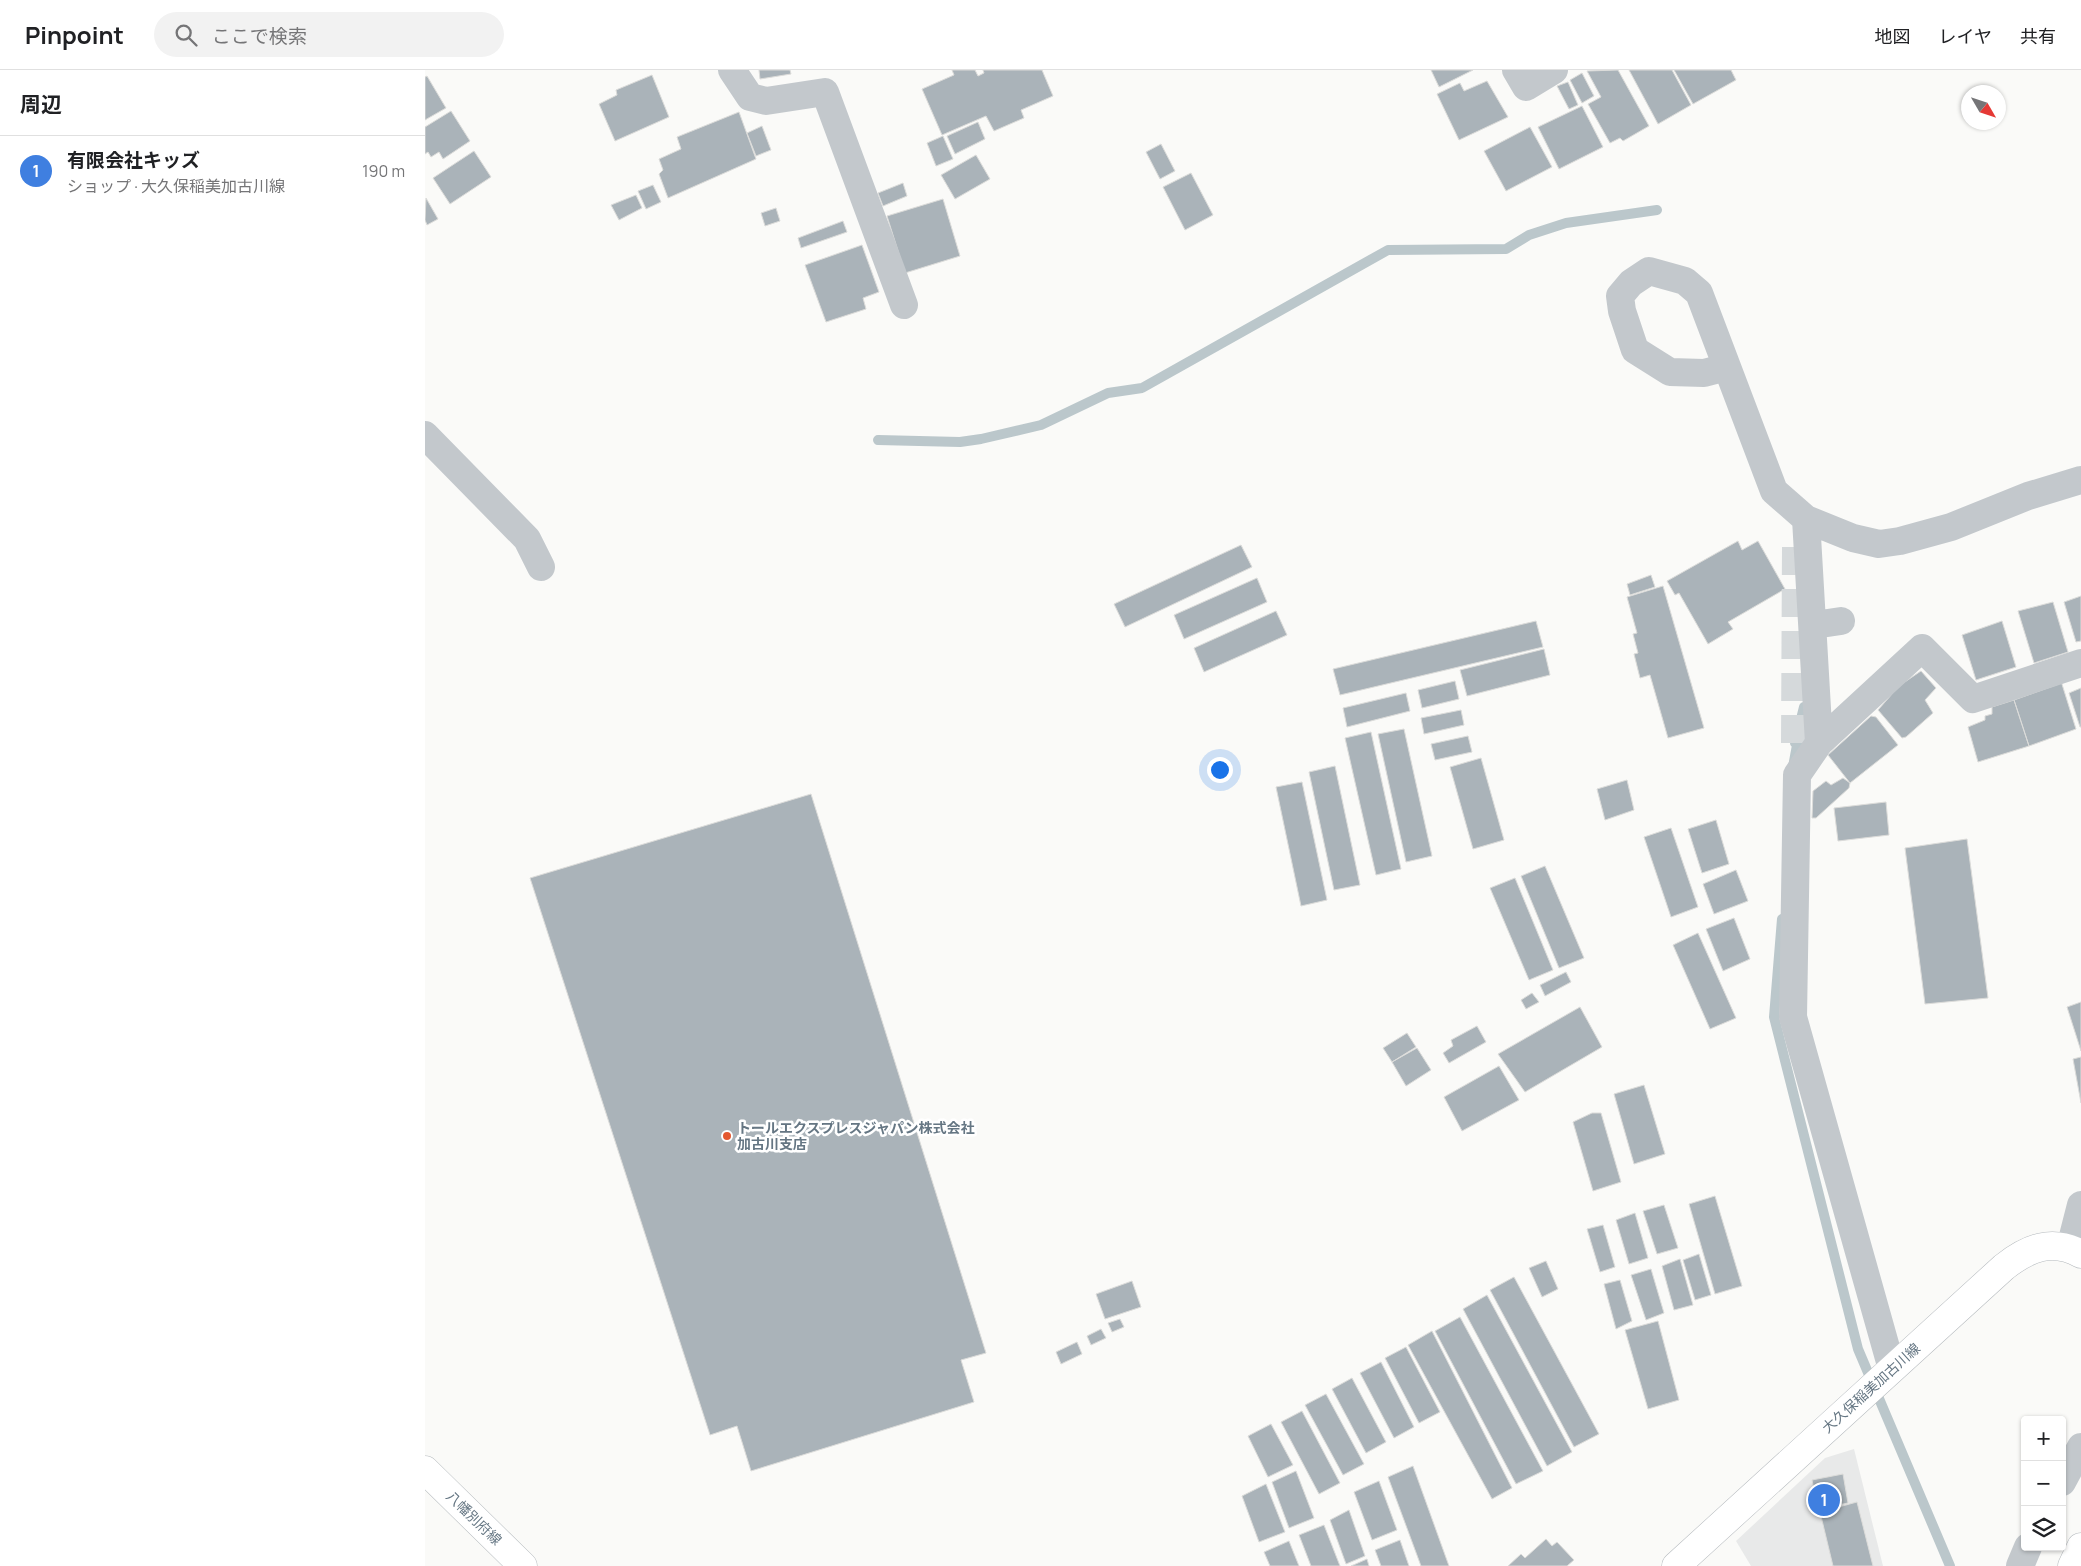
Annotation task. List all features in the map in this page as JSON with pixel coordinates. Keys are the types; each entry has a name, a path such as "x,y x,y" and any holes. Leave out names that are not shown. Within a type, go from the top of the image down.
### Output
{"main road":[{"name":"大久保稲美加古川線","path":"1676,1566 2020,1254 2041,1245 2075,1251"},
{"name":"八幡別府線","path":"425,1470 523,1566"},
{"path":"2072,1566 2081,1548"}],"street":[{"path":"732,70 750,97 766,102 825,92 904,305"},
{"path":"1516,70 1526,87 1554,70"},
{"path":"1727,367 1774,491 1806,519 1853,538 1879,544 1900,541 1951,527 2027,496 2081,480"},
{"path":"425,435 527,540 541,567"},
{"path":"1806,519 1814,625 1819,743"},
{"path":"1814,625 1841,621"},
{"path":"1892,1369 1793,1017 1797,775 1819,743 1922,648 1973,699 2081,663"},
{"path":"2075,1251 2081,1205"},
{"path":"2066,1475 2081,1447"},
{"path":"2019,1566 2026,1551"}],"shaded area":[{"path":"1854,1449 1883,1566 1751,1566 1736,1541 1825,1458"}],"building":[{"path":"759,70 790,70 791,74 760,79"},
{"path":"952,70 975,70 978,76 984,73 983,70 1042,70 1053,96 1021,110 1024,118 994,131 986,116 942,135 922,89 954,75"},
{"path":"1431,70 1473,70 1439,87"},
{"path":"1618,70 1649,126 1623,141 1620,138 1610,143 1588,104 1601,97 1587,71"},
{"path":"1629,70 1672,70 1691,105 1658,124"},
{"path":"1674,70 1731,70 1736,80 1693,104"},
{"path":"1582,73 1594,96 1582,103 1570,80"},
{"path":"652,75 669,117 615,141 599,104 617,95 616,90"},
{"path":"427,76 446,108 425,120 425,77"},
{"path":"1487,81 1508,117 1459,140 1437,94 1460,83 1464,91"},
{"path":"1568,82 1578,105 1569,109 1557,86"},
{"path":"1582,106 1603,147 1559,169 1538,127"},
{"path":"451,111 470,141 443,159 439,152 431,157 428,152 425,154 425,127"},
{"path":"739,112 756,159 668,198 659,174 663,170 659,159 681,149 677,137"},
{"path":"978,122 985,139 955,154 947,136"},
{"path":"762,126 771,150 756,156 747,133"},
{"path":"1530,127 1552,167 1506,191 1484,151"},
{"path":"943,136 953,159 936,166 927,143"},
{"path":"1161,144 1175,171 1160,179 1146,152"},
{"path":"474,151 491,177 450,204 433,178"},
{"path":"976,155 990,179 955,199 941,175"},
{"path":"1191,173 1213,215 1185,230 1163,187"},
{"path":"903,183 907,196 883,206 878,193"},
{"path":"653,185 661,202 646,209 638,191"},
{"path":"636,195 642,208 619,220 611,205"},
{"path":"426,198 438,219 427,225 425,220"},
{"path":"943,199 960,256 905,273 887,216"},
{"path":"776,208 780,221 765,226 761,213"},
{"path":"843,221 847,232 801,248 798,238"},
{"path":"862,245 879,292 863,298 866,309 826,322 805,265"},
{"path":"1738,541 1742,550 1758,541 1785,589 1728,622 1733,629 1708,644 1679,593 1675,595 1667,581"},
{"path":"1241,545 1252,567 1125,627 1114,604"},
{"path":"1651,575 1655,587 1630,595 1627,584"},
{"path":"1257,578 1267,602 1184,639 1174,615"},
{"path":"1663,586 1704,728 1668,738 1650,675 1640,678 1634,654 1638,653 1633,634 1637,633 1627,597"},
{"path":"2081,596 2081,641 2076,642 2064,602"},
{"path":"2053,602 2068,652 2034,663 2018,611"},
{"path":"1276,611 1287,635 1204,672 1194,648"},
{"path":"1536,621 1543,647 1340,695 1333,669"},
{"path":"2002,621 2016,667 1976,680 1962,635"},
{"path":"1544,649 1550,675 1467,696 1460,670"},
{"path":"1921,671 1936,688 1925,700 1933,713 1906,737 1902,738 1878,710 1892,694 1890,692"},
{"path":"1455,681 1459,699 1422,708 1418,690"},
{"path":"2061,681 2076,729 2029,746 2014,700 2059,684"},
{"path":"2081,688 2081,727 2080,727 2069,693"},
{"path":"1406,693 1410,711 1347,727 1343,708"},
{"path":"2014,700 2029,746 1978,762 1968,727 1985,720 1985,716 1992,714 1992,707"},
{"path":"1461,710 1464,725 1424,734 1421,718"},
{"path":"1871,716 1876,717 1898,745 1850,783 1828,755"},
{"path":"1404,729 1432,856 1406,862 1378,734"},
{"path":"1371,732 1401,869 1376,875 1345,738"},
{"path":"1468,736 1472,752 1435,760 1431,744"},
{"path":"1481,758 1504,840 1473,849 1450,767"},
{"path":"1335,766 1360,885 1334,890 1309,772"},
{"path":"1843,778 1850,783 1849,788 1816,818 1812,818 1813,791 1826,781 1831,785"},
{"path":"1627,780 1634,810 1605,820 1597,789"},
{"path":"1302,782 1327,900 1301,906 1276,787"},
{"path":"811,794 986,1353 961,1360 974,1402 751,1471 737,1426 710,1435 530,878"},
{"path":"1886,802 1889,835 1838,841 1834,808"},
{"path":"1716,820 1729,864 1702,873 1688,829"},
{"path":"1671,828 1698,907 1671,917 1644,837"},
{"path":"1967,839 1988,998 1925,1004 1905,848"},
{"path":"1545,866 1584,958 1559,968 1521,876"},
{"path":"1736,870 1748,901 1714,914 1703,884"},
{"path":"1515,878 1553,970 1529,980 1490,888"},
{"path":"1734,918 1750,959 1723,971 1706,929"},
{"path":"1698,933 1736,1018 1710,1029 1673,945"},
{"path":"1566,972 1571,982 1545,996 1540,985"},
{"path":"1532,993 1539,1002 1526,1009 1521,1000"},
{"path":"2081,1002 2081,1051 2067,1007"},
{"path":"1580,1007 1602,1047 1525,1092 1498,1054"},
{"path":"1477,1026 1486,1042 1449,1063 1443,1053 1453,1046 1451,1040"},
{"path":"1407,1033 1416,1047 1392,1062 1383,1048"},
{"path":"1417,1048 1431,1070 1406,1086 1392,1062"},
{"path":"2081,1057 2081,1103 2073,1059"},
{"path":"1499,1066 1519,1100 1462,1131 1444,1097"},
{"path":"1644,1085 1665,1154 1634,1164 1614,1094"},
{"path":"1592,1113 1601,1113 1621,1182 1593,1191 1573,1122"},
{"path":"1715,1196 1742,1286 1715,1294 1689,1204"},
{"path":"1664,1205 1678,1248 1657,1254 1643,1211"},
{"path":"1635,1213 1648,1258 1629,1264 1616,1220"},
{"path":"1603,1225 1615,1267 1600,1272 1587,1229"},
{"path":"1699,1254 1711,1295 1695,1300 1683,1260"},
{"path":"1680,1259 1693,1305 1674,1310 1662,1266"},
{"path":"1546,1261 1558,1289 1542,1297 1529,1268"},
{"path":"1651,1269 1664,1313 1646,1320 1631,1275"},
{"path":"1514,1277 1599,1434 1574,1447 1490,1290"},
{"path":"1620,1280 1632,1321 1616,1329 1604,1284"},
{"path":"1132,1281 1141,1307 1105,1319 1096,1294"},
{"path":"1487,1295 1572,1452 1547,1466 1463,1309"},
{"path":"1460,1317 1543,1471 1516,1484 1435,1331"},
{"path":"1120,1319 1124,1327 1112,1332 1108,1323"},
{"path":"1658,1321 1679,1400 1648,1409 1625,1330"},
{"path":"1101,1329 1106,1338 1091,1345 1087,1336"},
{"path":"1432,1331 1512,1488 1492,1499 1408,1345"},
{"path":"1077,1342 1082,1354 1061,1364 1056,1352"},
{"path":"1406,1347 1440,1412 1419,1423 1385,1358"},
{"path":"1381,1362 1414,1427 1394,1438 1360,1373"},
{"path":"1352,1378 1386,1442 1366,1453 1332,1389"},
{"path":"1326,1394 1364,1464 1343,1475 1305,1405"},
{"path":"1302,1411 1340,1483 1319,1494 1281,1422"},
{"path":"1271,1424 1293,1465 1268,1477 1248,1436"},
{"path":"1413,1466 1449,1566 1421,1566 1388,1477"},
{"path":"1296,1471 1314,1518 1289,1528 1272,1482"},
{"path":"1843,1474 1848,1503 1818,1509 1812,1480"},
{"path":"1379,1481 1397,1530 1372,1540 1354,1492"},
{"path":"1266,1484 1285,1532 1259,1542 1242,1496"},
{"path":"1857,1502 1873,1566 1833,1566 1820,1512"},
{"path":"1349,1510 1365,1556 1346,1564 1330,1520"},
{"path":"1324,1525 1340,1566 1311,1566 1299,1535"},
{"path":"1546,1539 1552,1546 1557,1542 1574,1560 1567,1566 1508,1566 1521,1554 1525,1558"},
{"path":"1400,1540 1409,1566 1381,1566 1375,1550"},
{"path":"1289,1541 1299,1566 1270,1566 1264,1552"},
{"path":"1367,1559 1369,1566 1351,1566"}],"waterway":[{"path":"878,440 960,442 981,439 1041,425 1108,393 1142,388 1388,250 1506,249 1529,235 1566,223 1657,210"},
{"path":"1793,767 1804,707 1795,743"},
{"path":"1782,919 1774,1017 1858,1349 1950,1566"}],"tunnel":[{"path":"1795,743 1796,547"}],"place":[{"name":"トールエクスプレスジャパン株式会社 加古川支店","path":"727,1136"},
{"name":"有限会社キッズ","path":"1824,1500"}]}
